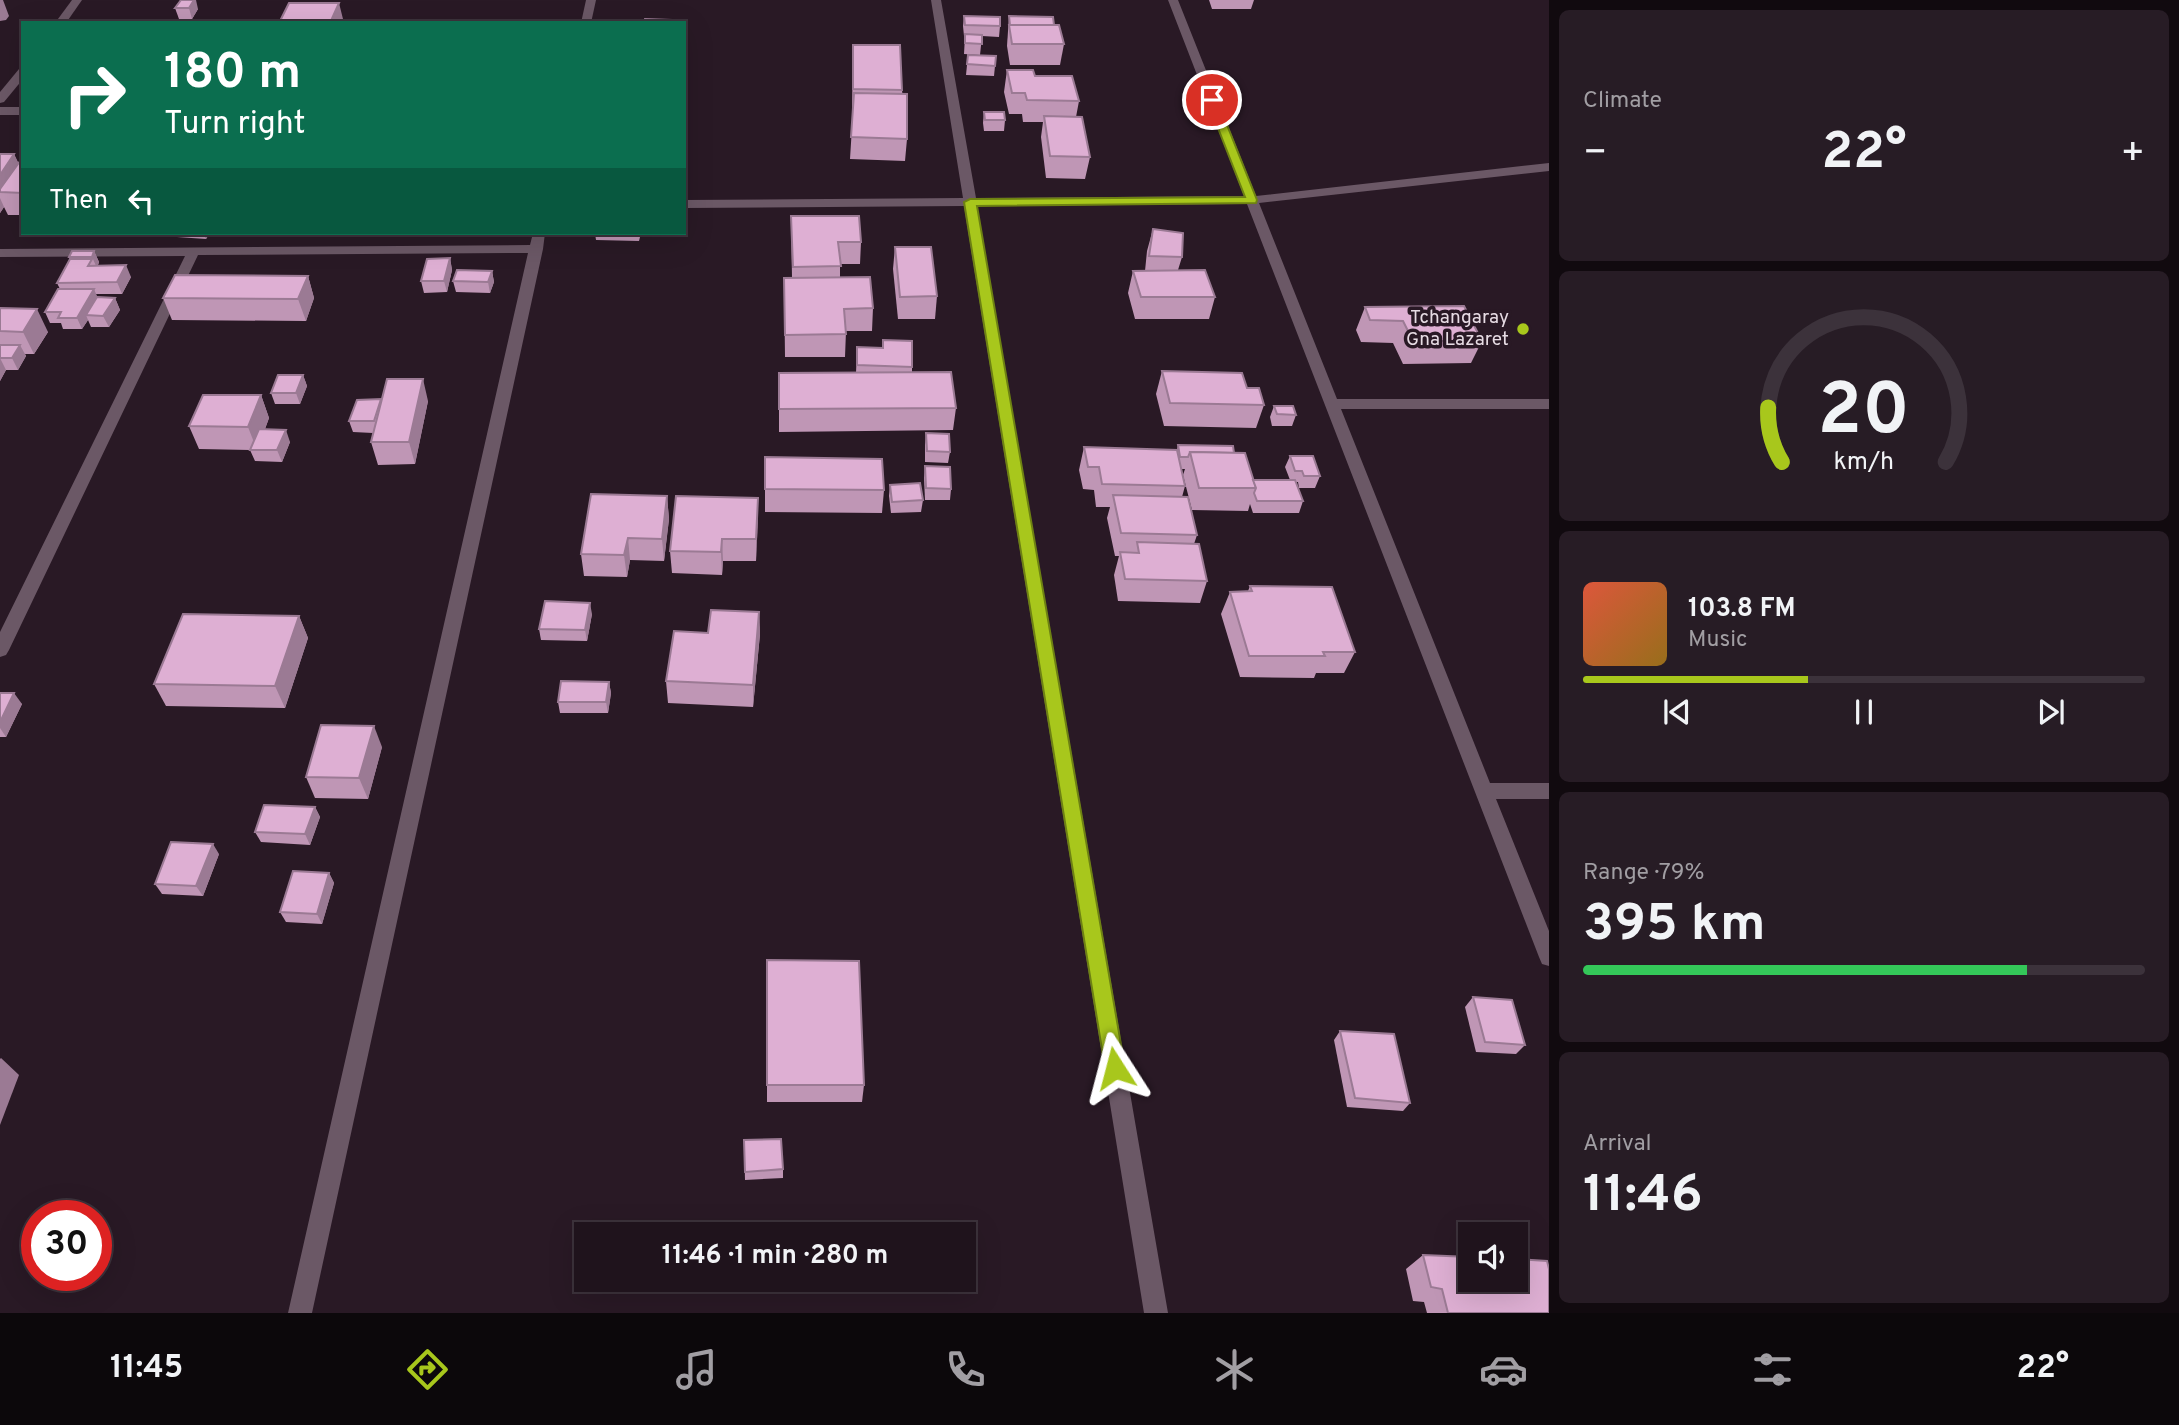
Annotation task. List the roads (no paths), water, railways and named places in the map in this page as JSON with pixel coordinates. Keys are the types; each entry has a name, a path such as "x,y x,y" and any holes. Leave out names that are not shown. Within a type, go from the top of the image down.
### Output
{"street":[{"path":"62,21 78,0"},
{"path":"586,21 591,0"},
{"path":"936,0 1156,1313"},
{"path":"1173,0 1549,957"},
{"path":"0,100 21,74"},
{"path":"0,111 21,111"},
{"path":"686,204 1252,200 1549,167"},
{"path":"0,253 193,252 537,241 300,1313"},
{"path":"0,650 193,252"},
{"path":"1332,404 1549,404"},
{"path":"1484,792 1549,791"}],"place":[{"name":"Tchangaray Gna Lazaret","path":"1523,329"}]}
